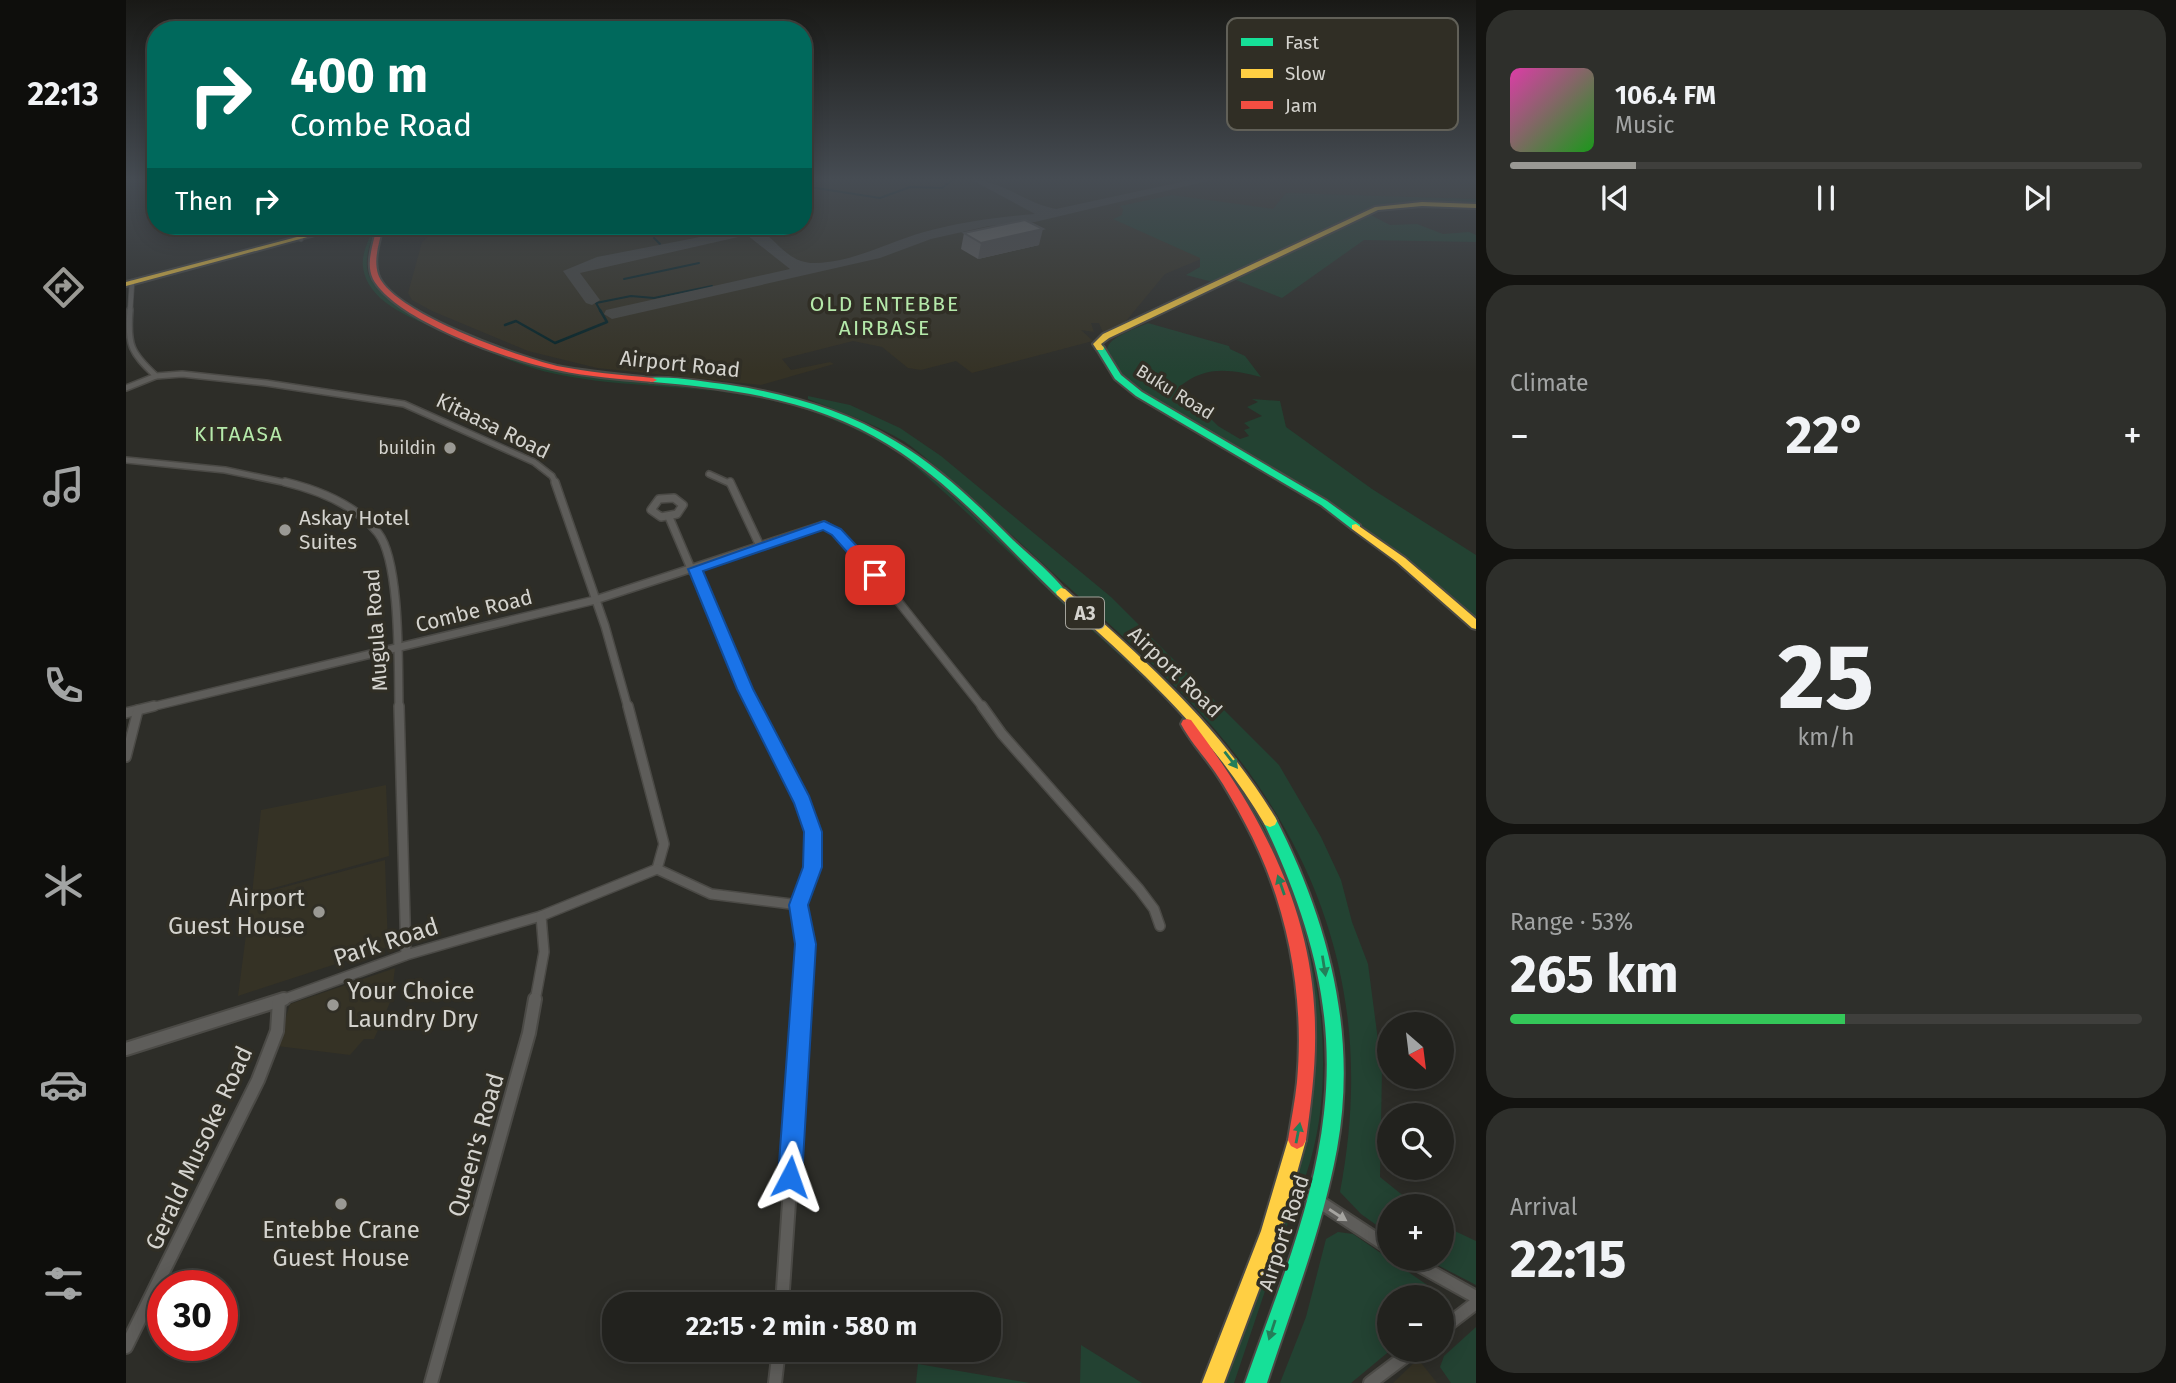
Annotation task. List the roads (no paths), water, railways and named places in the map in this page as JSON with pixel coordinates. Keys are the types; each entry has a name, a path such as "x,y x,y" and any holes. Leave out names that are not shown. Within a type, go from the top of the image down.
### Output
{"main road":[{"path":"129,283 279,245"},
{"name":"Airport Road","path":"367,245 361,264 363,276 374,294 391,310 513,366 551,375 785,407 837,424 890,451 981,530 1181,717 1230,779 1254,818 1279,880 1299,947 1309,1068 1287,1181 1213,1383"},
{"name":"Airport Road","path":"376,245 372,265 387,293 414,313 525,360 567,370 786,398 838,415 894,442 925,466 1070,599 1213,736 1250,784 1289,855 1317,929 1335,1062 1333,1113 1317,1200 1255,1383"},
{"name":"Buku Road","path":"1300,245 1106,336 1097,344 1118,377 1139,394 1324,503 1401,560 1476,625"}],"street":[{"path":"129,283 127,336 135,356 156,376"},
{"name":"Kitaasa Road","path":"126,387 156,376 182,374 266,383 404,404 534,462 552,476 564,502 595,600 660,821 664,844 657,869"},
{"name":"Mugula Road","path":"126,460 272,480 331,496 369,523 387,545 397,647 405,955"},
{"path":"709,474 730,481 760,546"},
{"path":"666,497 680,501 682,510 669,517 655,514 651,506 666,497"},
{"path":"669,517 745,689 803,802 813,832 813,867 799,905 806,944 783,1292"},
{"name":"Combe Road","path":"126,713 595,600 694,570 824,525 832,528 851,547 940,649 1002,734 1139,889 1154,909 1160,926"},
{"path":"126,757 138,710"},
{"path":"657,869 711,894 799,905"},
{"name":"Park Road","path":"126,1049 279,1001 405,955 541,916 657,869"},
{"name":"Queen's Road","path":"432,1383 530,1033 543,963 541,916"},
{"name":"Gerald Musoke Road","path":"126,1347 258,1080 277,1031 279,1001"},
{"path":"1287,1181 1377,1239"},
{"path":"1429,1271 1476,1297"},
{"path":"1454,1320 1476,1303"},
{"path":"775,1383 777,1362"},
{"path":"1370,1383 1398,1362"}],"waterway":[{"path":"624,279 699,263"},
{"path":"601,312 596,303 631,296 654,298 712,286"},
{"path":"505,325 516,321 555,343 607,322 600,310"}],"place":[{"name":"buildin","path":"450,448"},
{"name":"Askay Hotel Suites","path":"285,530"},
{"name":"Airport Guest House","path":"319,912"},
{"name":"Your Choice Laundry Dry","path":"333,1005"},
{"name":"Entebbe Crane Guest House","path":"341,1204"}],"district":[{"name":"OLD ENTEBBE AIRBASE","path":"885,316"},
{"name":"KITAASA","path":"239,434"}]}
